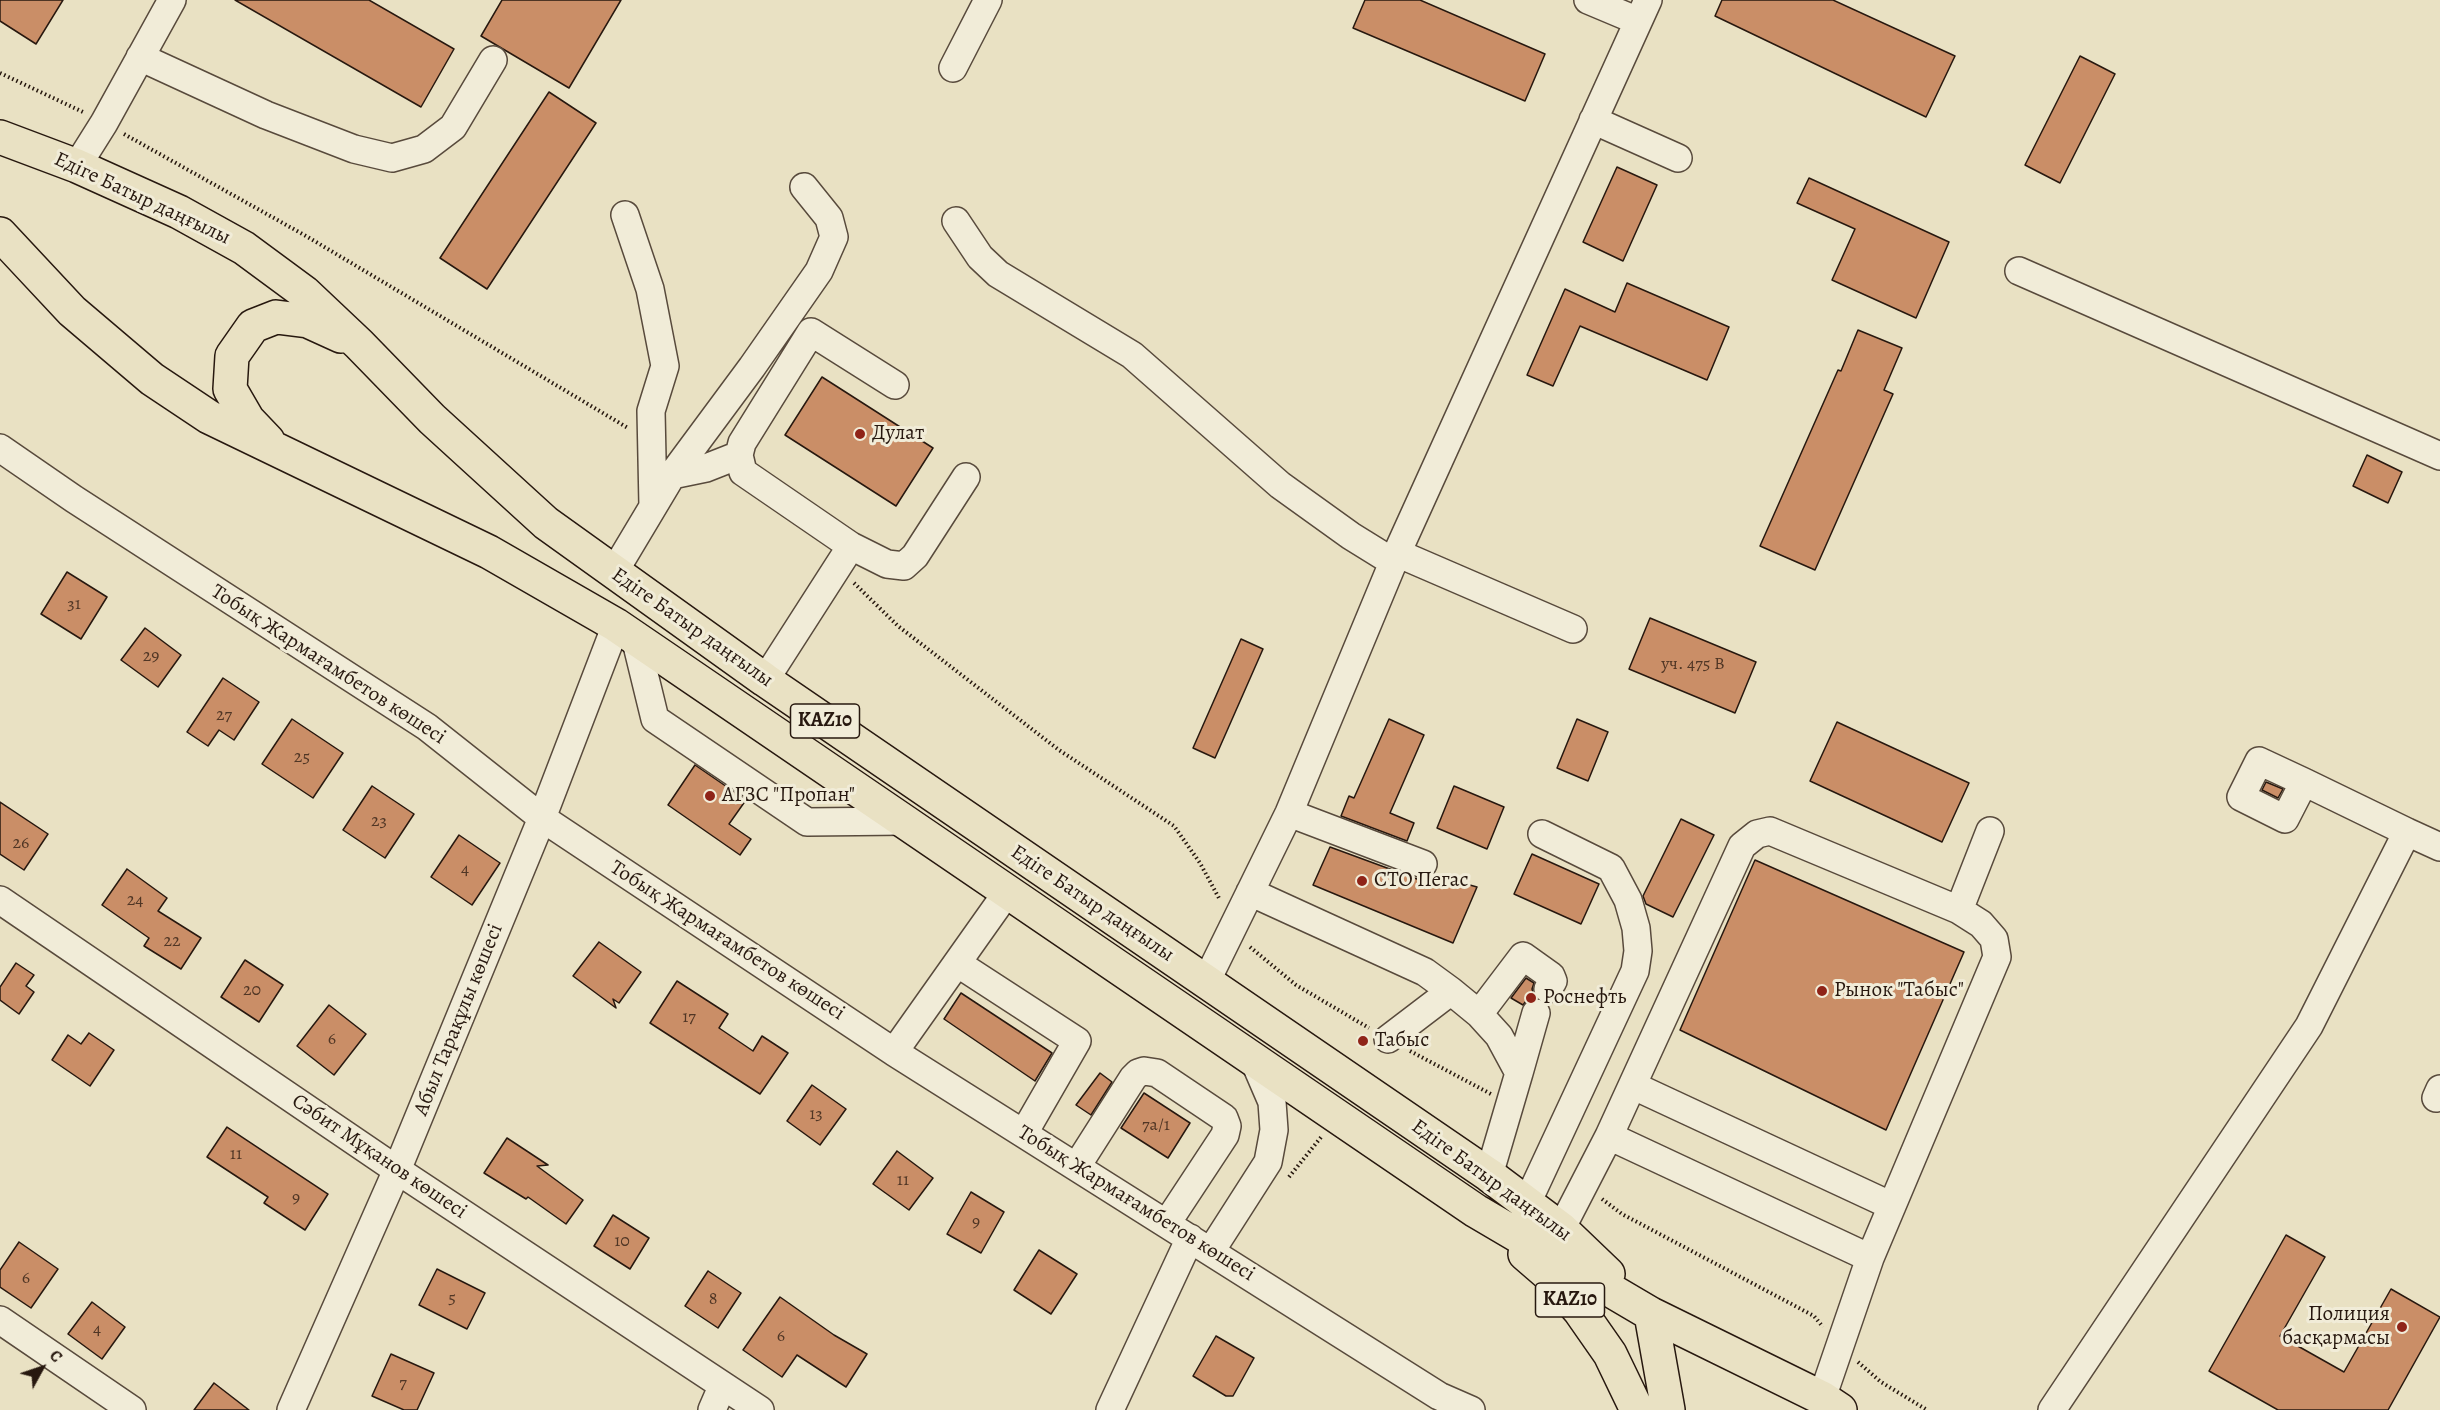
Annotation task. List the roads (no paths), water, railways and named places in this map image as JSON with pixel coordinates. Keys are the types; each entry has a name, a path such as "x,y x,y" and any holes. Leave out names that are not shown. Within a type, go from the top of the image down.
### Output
{"main road":[{"name":"Едіге Батыр даңғылы","path":"0,137 77,166 178,212 244,248 305,293 359,344 432,419 546,523 765,680 1489,1175 1561,1229 1651,1314"},
{"name":"Едіге Батыр даңғылы","path":"0,234 72,311 152,378 209,417 489,552 625,631 1476,1212 1651,1314 1831,1404"},
{"path":"278,452 248,420 230,389 232,356 253,326 276,317 308,321 359,344"},
{"name":"KAZ10","path":"1476,1212 1547,1274 1580,1311 1610,1354 1637,1410"},
{"path":"1651,1314 1668,1410"}],"street":[{"path":"77,166 104,123 172,0"},
{"path":"953,68 988,0"},
{"path":"1206,982 1289,813 1395,557 1643,10 1588,0"},
{"path":"140,57 266,115 354,149 392,158 423,149 453,127 493,60"},
{"path":"1593,120 1678,158"},
{"path":"614,572 672,475 819,271 834,237 829,218 804,187"},
{"path":"625,215 650,289 665,366 651,411 653,508"},
{"path":"956,221 980,257 998,274 1132,355 1280,485 1351,536 1395,557 1573,629"},
{"path":"2019,271 2440,456"},
{"path":"895,385 811,332 742,443 740,455 743,472 844,557 904,566 915,556 966,477"},
{"name":"Тобық Жармағамбетов көшесі","path":"0,448 74,499 427,727 542,818 894,1052 1439,1396 1471,1410"},
{"path":"672,475 706,468 740,455"},
{"path":"765,680 844,557"},
{"path":"625,631 655,719 807,822 906,821"},
{"name":"Абыл Тарақұлы көшесі","path":"291,1410 397,1170 542,818 625,631"},
{"path":"2304,782 2440,847"},
{"path":"1289,813 1422,864"},
{"path":"1561,1229 1634,1086 1742,846 1757,834 1770,831 1959,910 1981,924 1994,939 1997,957 1870,1258 1840,1346 1831,1404"},
{"path":"1959,910 1990,831"},
{"path":"2052,1410 2309,1026 2407,832"},
{"path":"1527,1203 1635,971 1638,951 1636,928 1628,900 1611,868 1542,834"},
{"path":"894,1052 1008,891"},
{"path":"1250,892 1425,972 1479,1014 1499,1036 1519,1073"},
{"name":"Сәбит Мұқанов көшесі","path":"0,900 397,1170 717,1398 760,1410"},
{"path":"1479,1014 1523,956 1551,976 1552,981 1548,989"},
{"path":"957,963 1077,1041 1024,1134"},
{"path":"1388,1039 1451,992"},
{"path":"1489,1175 1536,1014"},
{"path":"1110,1410 1201,1244 1268,1162 1274,1130 1272,1102 1253,1058"},
{"path":"1077,1166 1132,1078 1144,1071 1157,1073 1224,1118 1227,1126 1225,1135 1167,1223"},
{"path":"1634,1086 1892,1206"},
{"path":"1609,1136 1870,1258"},
{"path":"0,1320 132,1410"}],"place":[{"name":"Дулат","path":"860,434"},
{"name":"АГЗС \"Пропан\"","path":"710,796"},
{"name":"СТО Пегас","path":"1362,881"},
{"name":"Рынок \"Табыс\"","path":"1822,991"},
{"name":"Роснефть","path":"1531,998"},
{"name":"Табыс","path":"1363,1041"},
{"name":"Полиция басқармасы","path":"2402,1327"}]}
